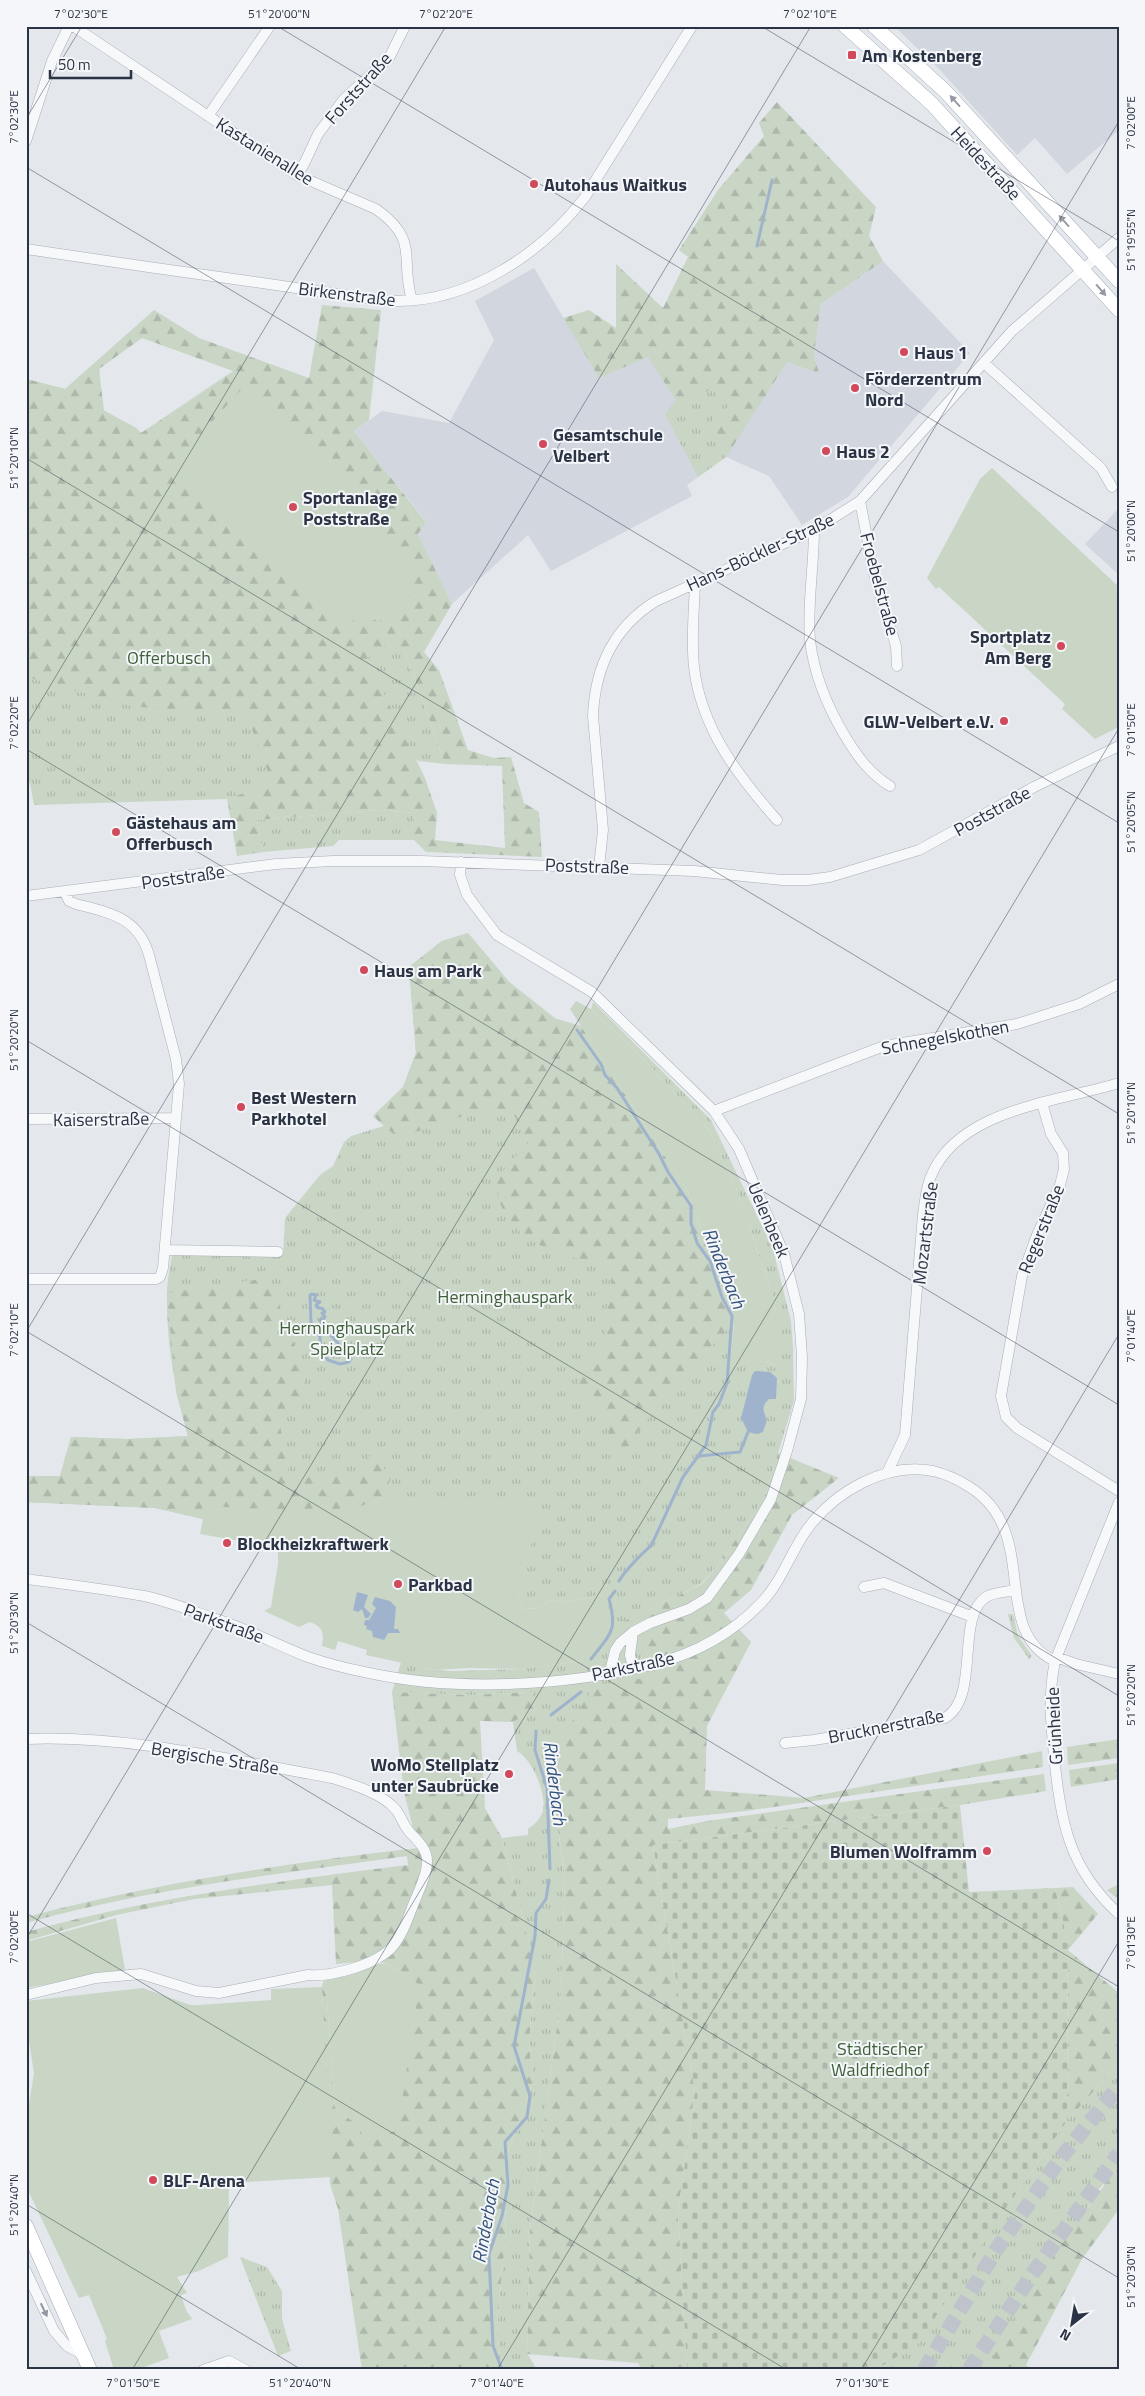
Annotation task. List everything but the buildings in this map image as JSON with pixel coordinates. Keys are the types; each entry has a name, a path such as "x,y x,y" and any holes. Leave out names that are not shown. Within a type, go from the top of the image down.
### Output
{"main road":[{"name":"Heidestraße","path":"845,26 932,104 1119,310"},
{"name":"Heidestraße","path":"874,26 946,92 1119,281"},
{"path":"26,2226 85,2355 90,2370"}],"street":[{"path":"26,141 52,61 69,26"},
{"name":"Kastanienallee","path":"73,26 297,175 376,209 386,216 403,237 408,251 408,286 412,300"},
{"path":"208,116 270,26"},
{"name":"Forststraße","path":"297,175 318,134 344,100 389,58 405,26"},
{"name":"Birkenstraße","path":"26,249 396,301 446,294 494,275 516,263 567,220 609,160 692,26"},
{"name":"Hans-Böckler-Straße","path":"599,867 603,830 592,716 596,682 601,665 615,638 634,617 656,601 814,530 860,502 1012,331 1119,238"},
{"path":"984,363 1101,468 1112,487"},
{"name":"Froebelstraße","path":"860,502 874,574 896,646 897,666"},
{"path":"814,530 810,640 818,678 833,715 848,741 865,766 877,778 890,786"},
{"path":"695,583 693,650 699,698 728,758 777,820"},
{"name":"Poststraße","path":"26,896 276,864 353,860 694,871 782,880 808,880 830,877 920,850 1034,788 1119,746"},
{"name":"Uelenbeek","path":"461,862 460,875 467,895 497,935 592,992 714,1111 739,1149 784,1254 799,1314 802,1357 800,1399 788,1451 770,1499 739,1554 707,1598 689,1609 650,1623 633,1632 620,1643 615,1651 610,1672"},
{"path":"26,1279 160,1277 165,1250 179,1084 176,1059 146,946 134,927 125,920 69,901 65,892"},
{"name":"Schnegelskothen","path":"714,1111 884,1046 1017,1024 1079,1004 1119,984"},
{"name":"Mozartstraße","path":"887,1473 900,1449 906,1428 924,1214 930,1178 949,1147 970,1130 983,1123 1042,1104 1119,1083"},
{"name":"Regerstraße","path":"1042,1104 1051,1134 1064,1153 1064,1169 1060,1184 1037,1235 1022,1276 1000,1396 1006,1417 1017,1428 1119,1491"},
{"name":"Kaiserstraße","path":"26,1120 176,1118"},
{"path":"165,1250 278,1252"},
{"name":"Parkstraße","path":"26,1578 147,1597 236,1626 309,1657 382,1676 410,1680 485,1684 543,1681 633,1668 681,1656 716,1640 745,1619 765,1599 808,1529 826,1509 847,1491 887,1473 917,1469 946,1475 976,1490 998,1515 1012,1550 1019,1616 1029,1638 1043,1656 1119,1674"},
{"name":"Grünheide","path":"1119,1502 1116,1519 1055,1659 1050,1686 1050,1718 1064,1828 1076,1860 1089,1882 1119,1914"},
{"path":"864,1587 884,1583 973,1617"},
{"name":"Brucknerstraße","path":"785,1743 814,1740 945,1718 953,1713 960,1700 965,1679 973,1617 979,1604 986,1597 1016,1590"},
{"path":"633,1632 630,1655 633,1668"},
{"name":"Bergische Straße","path":"26,1738 110,1741 332,1778 354,1785 395,1809 408,1831 424,1847 428,1860 415,1901 396,1942 392,1948 363,1965 323,1976 308,1975 220,1992 196,1991 141,1974 96,1978 26,1995"},
{"path":"26,2271 54,2332 67,2346 85,2355"},
{"path":"204,2370 229,2361 246,2370"}],"shaded area":[{"path":"894,26 1119,26 1119,130 1067,174 1035,138 1017,155 940,70"},
{"name":"Gesamtschule Velbert","path":"883,261 970,353 848,497 802,525 769,476 726,457 687,485 692,496 551,571 528,535 452,604 418,534 426,521 354,431 382,411 449,423 494,340 475,301 534,268 599,378 648,356 678,404 787,362 819,372 814,355 821,304"},
{"path":"1119,508 1119,575 1085,544"}],"green space":[{"path":"777,102 876,207 869,236 883,261 821,304 814,355 819,373 787,362 726,457 712,420 728,407 719,386 678,404 648,357 599,378 563,318 589,310 616,328 616,264 663,308 688,257 679,250 718,190 764,136 759,123"},
{"path":"322,305 381,310 369,420 354,431 426,522 418,534 452,604 424,652 439,670 468,750 494,758 511,757 524,803 539,812 542,857 426,852 414,840 414,813 379,810 257,820 263,852 237,856 227,799 272,783 246,713 217,715 132,706 26,677 26,379 65,389 154,310 199,338 309,378","holes":["142,338 233,371 141,433 136,428 104,411 99,369","247,384 373,504 363,514 402,583 411,593 385,619 365,610 343,628","390,641 405,652 445,764 502,766 505,848 435,840 437,813 425,778 367,659"]},
{"path":"714,351 756,409 726,457 698,477 665,414"},
{"name":"Offerbusch","path":"26,379 65,389 136,428 173,465 365,610 405,652 445,764 418,761 414,757 367,660 272,784 227,799 34,805 30,783 26,781"},
{"name":"Sportanlage Poststraße","path":"247,383 373,504 363,515 419,568 402,583 411,593 385,619 383,618 378,623 365,610 343,629 173,465"},
{"name":"Sportplatz Am Berg","path":"992,468 1119,587 1119,727 1095,739 1062,709 1065,704 939,587 936,589 927,578 980,479"},
{"path":"379,810 414,813 414,840 339,840 333,846 263,852 257,820"},
{"name":"Herminghauspark","path":"468,933 509,982 556,1019 581,1026 734,1322 731,1354 777,1365 774,1300 736,1188 710,1132 637,1052 591,1009 593,1002 711,1120 773,1249 791,1321 793,1347 794,1401 764,1499 718,1565 701,1584 619,1624 643,1645 648,1656 678,1672 547,1763 565,1874 561,1995 530,2230 527,2353 537,2370 501,2370 497,2325 505,2242 507,2155 533,2082 529,2044 535,1966 502,1838 528,1835 528,1829 537,1821 543,1811 543,1796 537,1778 528,1761 517,1751 513,1722 537,1708 532,1692 471,1695 392,1692 401,1662 433,1670 452,1671 521,1669 581,1661 603,1595 566,1602 550,1600 538,1608 523,1609 518,1597 524,1572 203,1519 155,1508 26,1502 26,1476 60,1476 71,1437 128,1439 188,1436 175,1384 168,1330 167,1289 172,1255 283,1255 285,1218 320,1175 333,1166 344,1142 351,1136 384,1126 373,1116 403,1087 416,1053 409,967 442,941"},
{"path":"468,933 509,982 556,1019 581,1026 688,1192 734,1322 643,1424 618,1463 606,1424 578,1383 604,1341 613,1267 568,1256 540,1245 516,1228 506,1216 495,1182 508,1164 529,1143 514,1115 484,1109 398,1138 373,1116 403,1087 416,1053 409,967 442,941"},
{"path":"576,1001 591,1009 637,1052 710,1132 736,1188 774,1300 778,1365 731,1355 734,1322 688,1192 570,1009"},
{"path":"267,1278 292,1337 308,1391 300,1409 277,1410 289,1473 330,1477 353,1472 372,1454 391,1477 385,1496 352,1510 304,1511 202,1506 203,1519 155,1508 26,1502 26,1476 60,1476 71,1437 128,1439 188,1436 176,1392 167,1293"},
{"path":"778,1453 839,1478 792,1515 751,1590 724,1613 751,1642 707,1726 705,1790 804,1798 1042,1751 1043,1767 746,1811 668,1819 668,1829 707,1821 1044,1774 1046,1791 960,1805 653,1845 695,2091 678,2212 687,2370 642,2370 638,2363 527,2354 530,2230 561,1995 565,1873 547,1763 593,1687 677,1672 648,1656 643,1645 618,1624 702,1584 718,1565 764,1499"},
{"name":"Parkbad","path":"385,1496 531,1505 538,1518 518,1597 523,1609 538,1608 550,1600 566,1602 604,1595 608,1604 608,1634 581,1661 521,1669 470,1668 434,1670 366,1655 367,1650 338,1641 335,1650 322,1646 322,1631 314,1624 310,1622 299,1627 264,1611 271,1607 278,1564 278,1548 200,1534 203,1519 202,1506 304,1511 352,1510"},
{"path":"1008,1614 1013,1614 1018,1636 1032,1656 1029,1659 1014,1638"},
{"path":"392,1692 471,1695 532,1692 537,1708 513,1722 480,1721 485,1808 502,1838 535,1966 529,2044 533,2082 507,2155 505,2242 497,2325 501,2370 362,2370 338,2209 330,2184 322,1987 325,1974 335,2108 358,2125 419,1985 386,1963 369,1961 336,1964 332,1885 194,1899 116,1915 26,1941 26,1932 120,1909 216,1891 408,1865 407,1856 215,1883 120,1900 26,1923 26,1917 172,1884 270,1867 418,1848 404,1792"},
{"path":"1119,1739 1119,1758 1068,1765 1067,1747"},
{"path":"1119,1763 1119,1779 1071,1787 1069,1770"},
{"name":"Städtischer Waldfriedhof","path":"960,1805 969,1892 1055,1888 1068,1943 1067,2121 1002,2214 918,2344 875,2370 687,2370 678,2212 695,2091 653,1845"},
{"path":"1119,1884 1119,1900 1107,1890"},
{"path":"1073,1887 1098,1914 1068,1950 1119,1993 1119,2063 1067,2121 1068,1943 1055,1888"},
{"path":"116,1918 125,1970 26,1988 26,1942"},
{"path":"386,1963 419,1985 398,2129 367,2145 358,2125 335,2108 325,1974"},
{"name":"BLF-Arena","path":"322,1987 331,2177 229,2183 228,2257 199,2271 177,2277 187,2293 181,2295 186,2310 192,2319 159,2331 169,2358 136,2370 114,2370 105,2341 107,2339 89,2295 79,2298 26,2186 26,2123 34,2073 26,2021 26,2001 143,1988 190,2005 199,2005 271,2000 271,1989"},
{"path":"1119,2063 1119,2165 1100,2188 985,2370 875,2370 1002,2214 1067,2121"},
{"path":"1119,2165 1119,2209 1082,2259 1026,2365 1032,2370 985,2370 1054,2254"},
{"path":"240,2257 267,2267 282,2291 282,2319 291,2351 278,2356"}],"water":[{"path":"755,1371 770,1372 777,1378 776,1399 769,1399 765,1404 764,1411 767,1420 763,1432 757,1434 748,1432 741,1418 752,1375"},
{"path":"357,1592 368,1595 364,1607 371,1614 368,1618 365,1618 362,1609 358,1612 353,1610"},
{"path":"375,1597 390,1601 396,1607 394,1629 398,1629 400,1633 388,1633 384,1640 373,1637 372,1631 366,1629 367,1626 364,1625 365,1620 369,1620 376,1608 372,1604"}],"waterway":[{"name":"Rinderbach","path":"757,246 772,180"},
{"name":"Rinderbach","path":"577,1030 601,1064 605,1075 617,1088 691,1206 691,1223 697,1243 710,1261 722,1297 732,1316 727,1383 719,1404 713,1412 706,1445 683,1477 651,1546 634,1562 619,1581"},
{"path":"350,1358 323,1327 320,1320 325,1317 322,1313 325,1312 317,1307 316,1305 320,1302 314,1300 316,1295 310,1295 311,1323 320,1337 320,1349 328,1360 340,1364 349,1362 351,1359"},
{"path":"699,1456 740,1452 748,1432"},
{"name":"Rinderbach","path":"591,1659 610,1632 613,1619 609,1599 615,1591"},
{"name":"Rinderbach","path":"551,1715 581,1692"},
{"name":"Rinderbach","path":"536,1731 535,1750 547,1788 550,1869"},
{"name":"Rinderbach","path":"502,2370 493,2346 489,2254 502,2216 508,2185 505,2142 527,2117 530,2096 514,2046 535,1936 536,1913 546,1899 549,1880"}],"tunnel":[{"path":"924,2370 996,2250 1060,2159 1119,2086"},
{"path":"969,2370 1033,2273 1119,2153"}],"place":[{"name":"Am Kostenberg","path":"852,55"},
{"name":"Autohaus Waitkus","path":"534,184"},
{"name":"Haus 1","path":"904,352"},
{"name":"Förderzentrum Nord","path":"855,388"},
{"name":"Gesamtschule Velbert","path":"543,444"},
{"name":"Haus 2","path":"826,451"},
{"name":"Sportanlage Poststraße","path":"293,507"},
{"name":"Sportplatz Am Berg","path":"1061,646"},
{"name":"GLW-Velbert e.V.","path":"1004,721"},
{"name":"Gästehaus am Offerbusch","path":"116,832"},
{"name":"Haus am Park","path":"364,970"},
{"name":"Best Western Parkhotel","path":"241,1107"},
{"name":"Blockheizkraftwerk","path":"227,1543"},
{"name":"Parkbad","path":"398,1584"},
{"name":"WoMo Stellplatz unter Saubrücke","path":"509,1774"},
{"name":"Blumen Wolframm","path":"987,1851"},
{"name":"BLF-Arena","path":"153,2180"}],"park label":[{"name":"Herminghauspark Spielplatz","path":"347,1337"}]}
